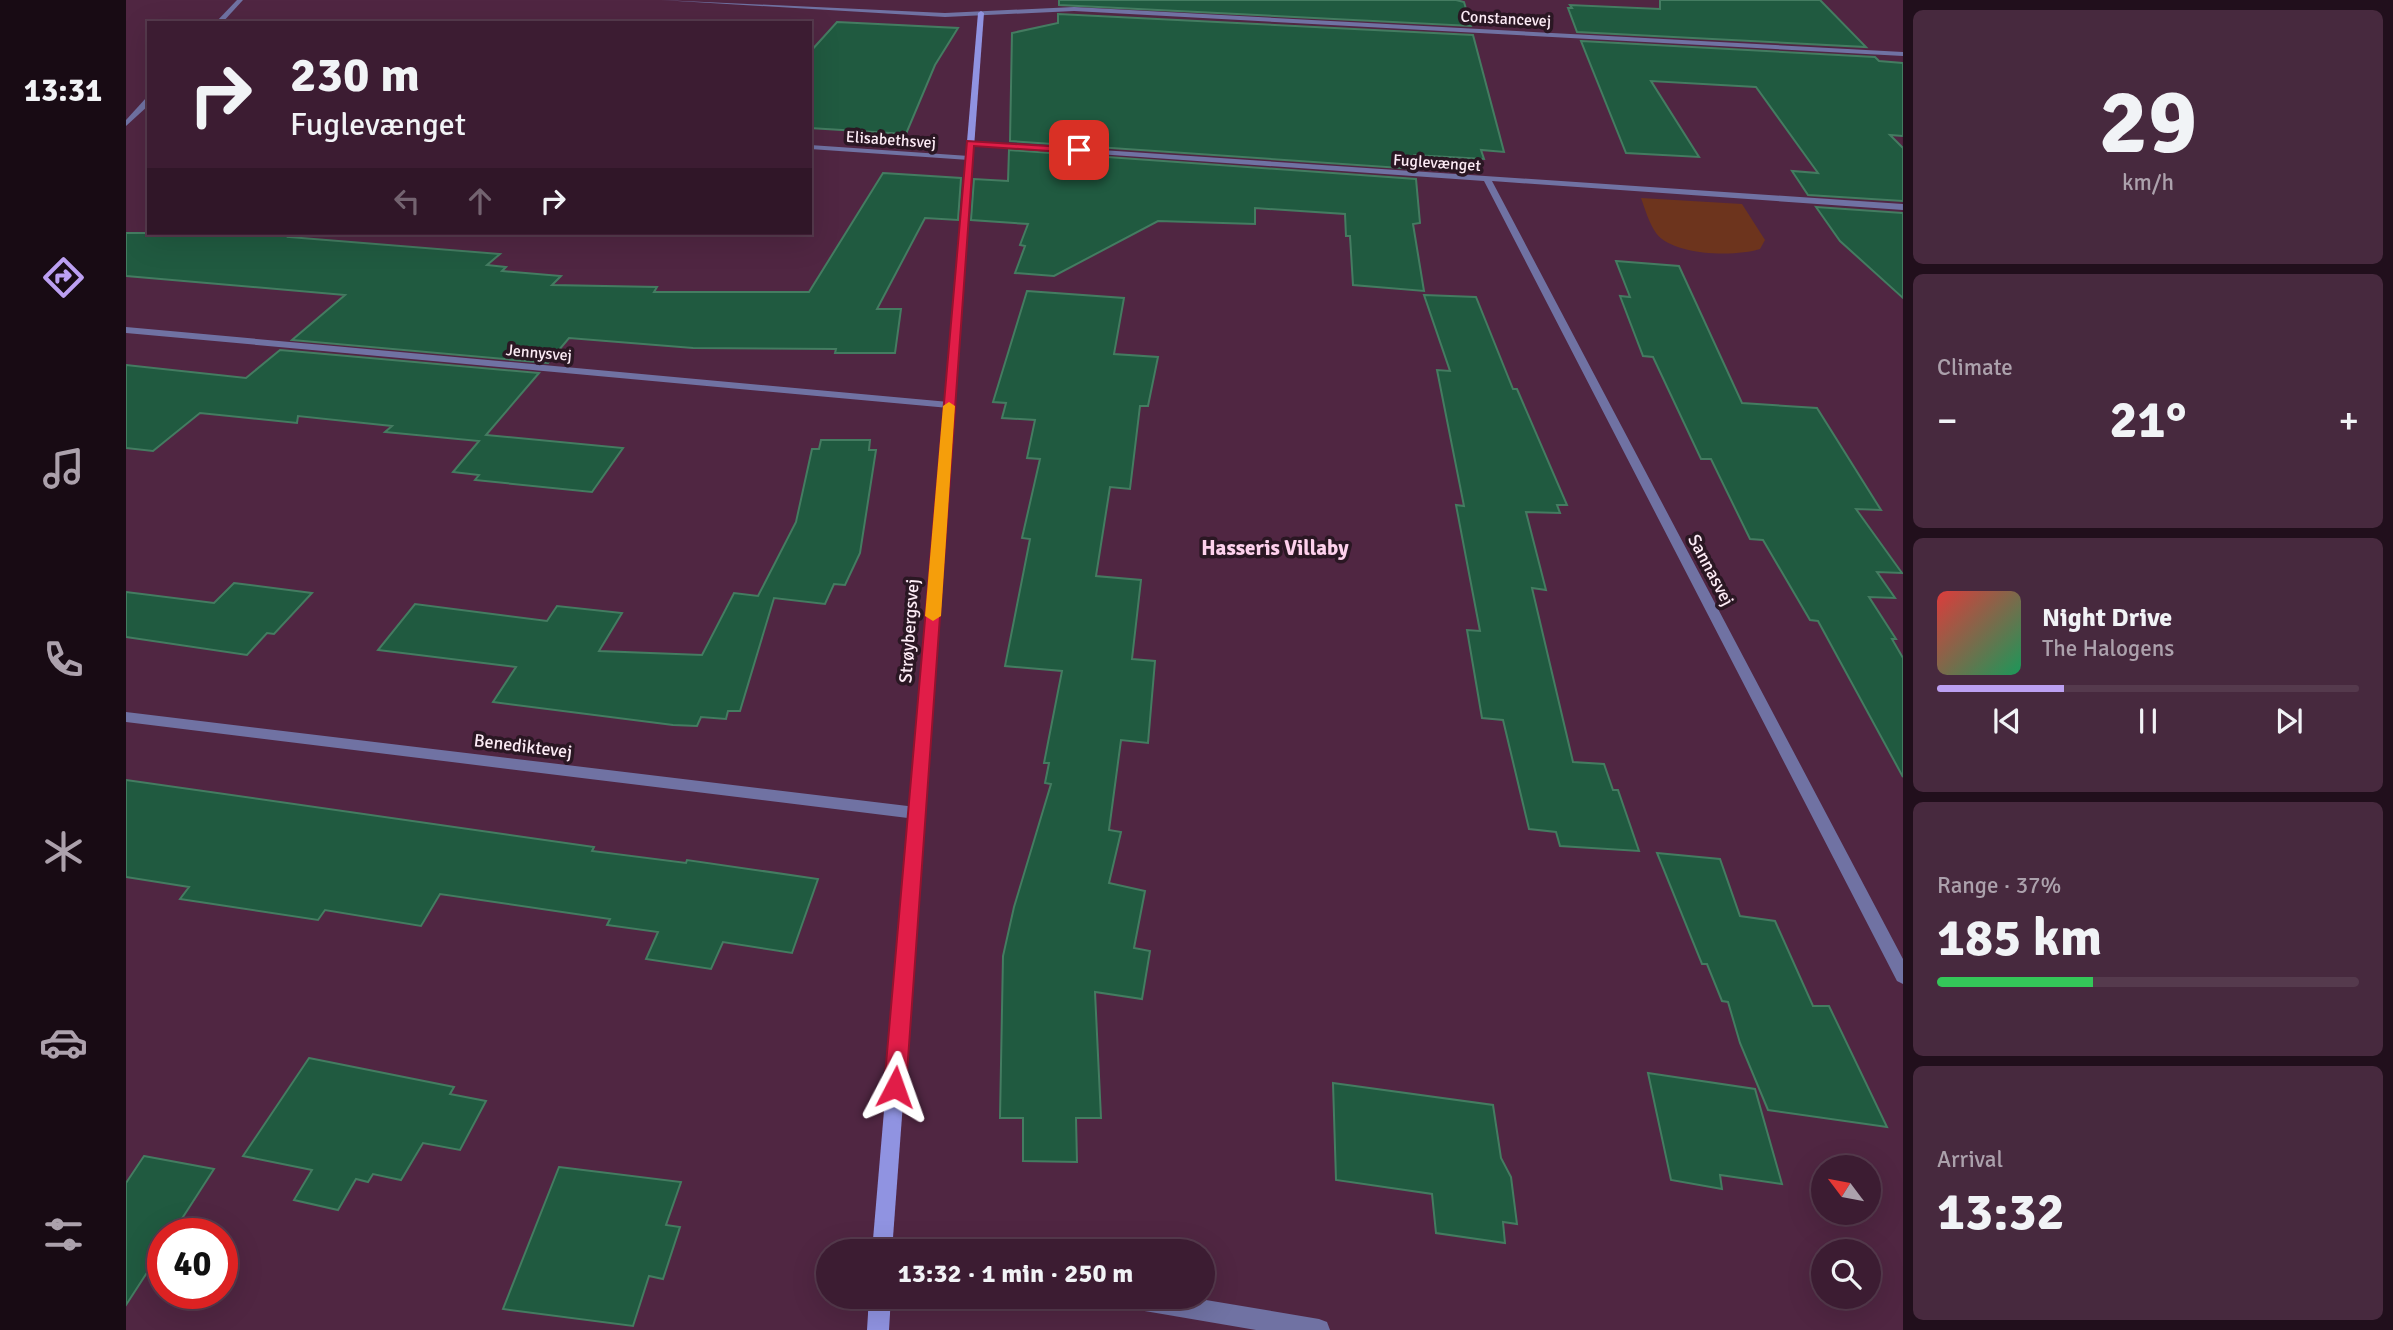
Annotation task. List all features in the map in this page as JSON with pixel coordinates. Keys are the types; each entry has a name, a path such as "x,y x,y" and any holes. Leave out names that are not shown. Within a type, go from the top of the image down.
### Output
{"street":[{"path":"220,21 240,0"},
{"name":"Constancevej","path":"664,0 945,15 981,9 1074,9 1903,54"},
{"name":"Strøybergsvej","path":"883,1239 981,9"},
{"path":"126,124 147,103"},
{"name":"Elisabethsvej","path":"812,148 970,150"},
{"name":"Fuglevænget","path":"970,150 1487,179 1903,207"},
{"name":"Sannasvej","path":"1487,179 1903,976"},
{"name":"Jennysvej","path":"126,330 949,405"},
{"name":"Benediktevej","path":"126,717 916,813"},
{"path":"878,1330 879,1309"},
{"path":"1197,1309 1319,1330"}],"shaded area":[{"path":"1641,198 1742,204 1765,240 1760,249 1736,253 1705,253 1676,246 1664,241 1656,233"}],"building":[{"path":"1059,0 1456,0 1464,2 1471,26 1059,5"},
{"path":"1660,0 1820,0 1866,47 1577,32 1568,8 1572,8 1570,5 1660,9"},
{"path":"1058,14 1473,35 1504,152 1481,150 1484,159 1414,155 1415,169 1010,141 1012,33 1058,23"},
{"path":"837,22 958,28 935,65 906,134 812,128 812,50"},
{"path":"1581,41 1875,57 1879,61 1903,63 1903,136 1890,135 1903,148 1903,201 1808,195 1792,171 1818,173 1756,87 1651,81 1699,157 1626,153"},
{"path":"1009,150 1416,179 1420,223 1413,224 1424,291 1353,285 1350,236 1346,236 1345,214 1255,208 1255,224 1158,221 1054,276 1015,273 1025,246 1020,245 1028,224 971,220 974,179 1008,181"},
{"path":"883,173 961,178 958,220 925,218 877,309 901,309 895,353 835,353 836,349 693,348 569,338 548,363 292,340 345,295 126,276 126,233 292,235 289,237 500,254 487,265 506,267 502,271 561,276 552,285 657,287 654,292 809,292"},
{"path":"1816,207 1903,213 1903,298 1840,241"},
{"path":"1616,261 1679,266 1742,403 1817,408 1881,510 1856,509 1902,573 1877,572 1895,598 1869,597 1896,639 1892,639 1903,658 1903,777 1818,621 1810,620 1763,540 1750,539 1711,459 1701,459 1653,357 1643,356 1620,296 1630,297"},
{"path":"1027,291 1124,298 1114,354 1158,357 1148,406 1140,406 1130,489 1110,487 1096,576 1141,580 1132,659 1155,661 1148,743 1121,740 1109,830 1121,832 1109,883 1145,891 1134,948 1150,951 1142,999 1095,992 1101,1118 1076,1118 1077,1162 1023,1161 1023,1118 1000,1118 1003,956 1014,907 1051,784 1045,783 1049,763 1044,763 1062,671 1005,666 1030,539 1022,538 1040,459 1027,458 1035,420 1002,418 1006,403 993,402"},
{"path":"1424,295 1476,297 1513,389 1517,389 1567,505 1557,505 1560,513 1526,512 1546,590 1532,588 1573,762 1604,764 1613,790 1618,790 1639,851 1560,846 1556,832 1529,829 1503,720 1482,718 1467,630 1480,631 1456,505 1464,506 1437,370 1450,371"},
{"path":"280,350 539,373 486,435 623,448 592,492 475,480 479,475 453,472 479,441 385,432 392,426 298,416 297,423 200,413 153,451 126,448 126,365 246,378"},
{"path":"821,440 870,440 869,450 876,450 860,553 845,585 834,584 825,604 774,598 740,711 728,711 726,719 701,717 697,726 673,725 493,702 516,667 378,650 415,604 547,621 557,606 622,613 599,651 702,655 734,593 758,596 796,522 812,449 819,449"},
{"path":"234,583 312,593 274,634 267,633 247,655 126,637 126,592 214,603"},
{"path":"126,780 594,847 592,851 686,863 687,860 818,879 792,953 723,942 711,969 646,959 658,932 607,925 610,919 440,894 421,926 325,910 318,920 180,899 189,887 126,877"},
{"path":"1657,853 1720,859 1740,916 1775,921 1813,1006 1829,1006 1887,1127 1768,1110 1740,1043 1728,1002 1722,1001 1707,964 1702,964"},
{"path":"309,1058 454,1087 450,1094 486,1101 460,1150 423,1143 401,1180 373,1174 368,1182 356,1179 338,1210 294,1200 312,1170 243,1156"},
{"path":"1648,1073 1755,1089 1782,1184 1720,1175 1722,1189 1671,1180"},
{"path":"1333,1083 1493,1105 1501,1158 1511,1177 1517,1224 1503,1222 1505,1243 1436,1233 1432,1194 1336,1180"},
{"path":"144,1156 214,1169 182,1218 147,1218 147,1273 126,1305 126,1183"},
{"path":"559,1167 681,1182 666,1225 680,1227 663,1279 649,1276 633,1326 503,1309"}],"slow traffic":[{"path":"933,616 949,406"}],"district":[{"name":"Hasseris Villaby","path":"1275,548"}],"route":[{"path":"895,1087 970,143 1079,150"}]}
